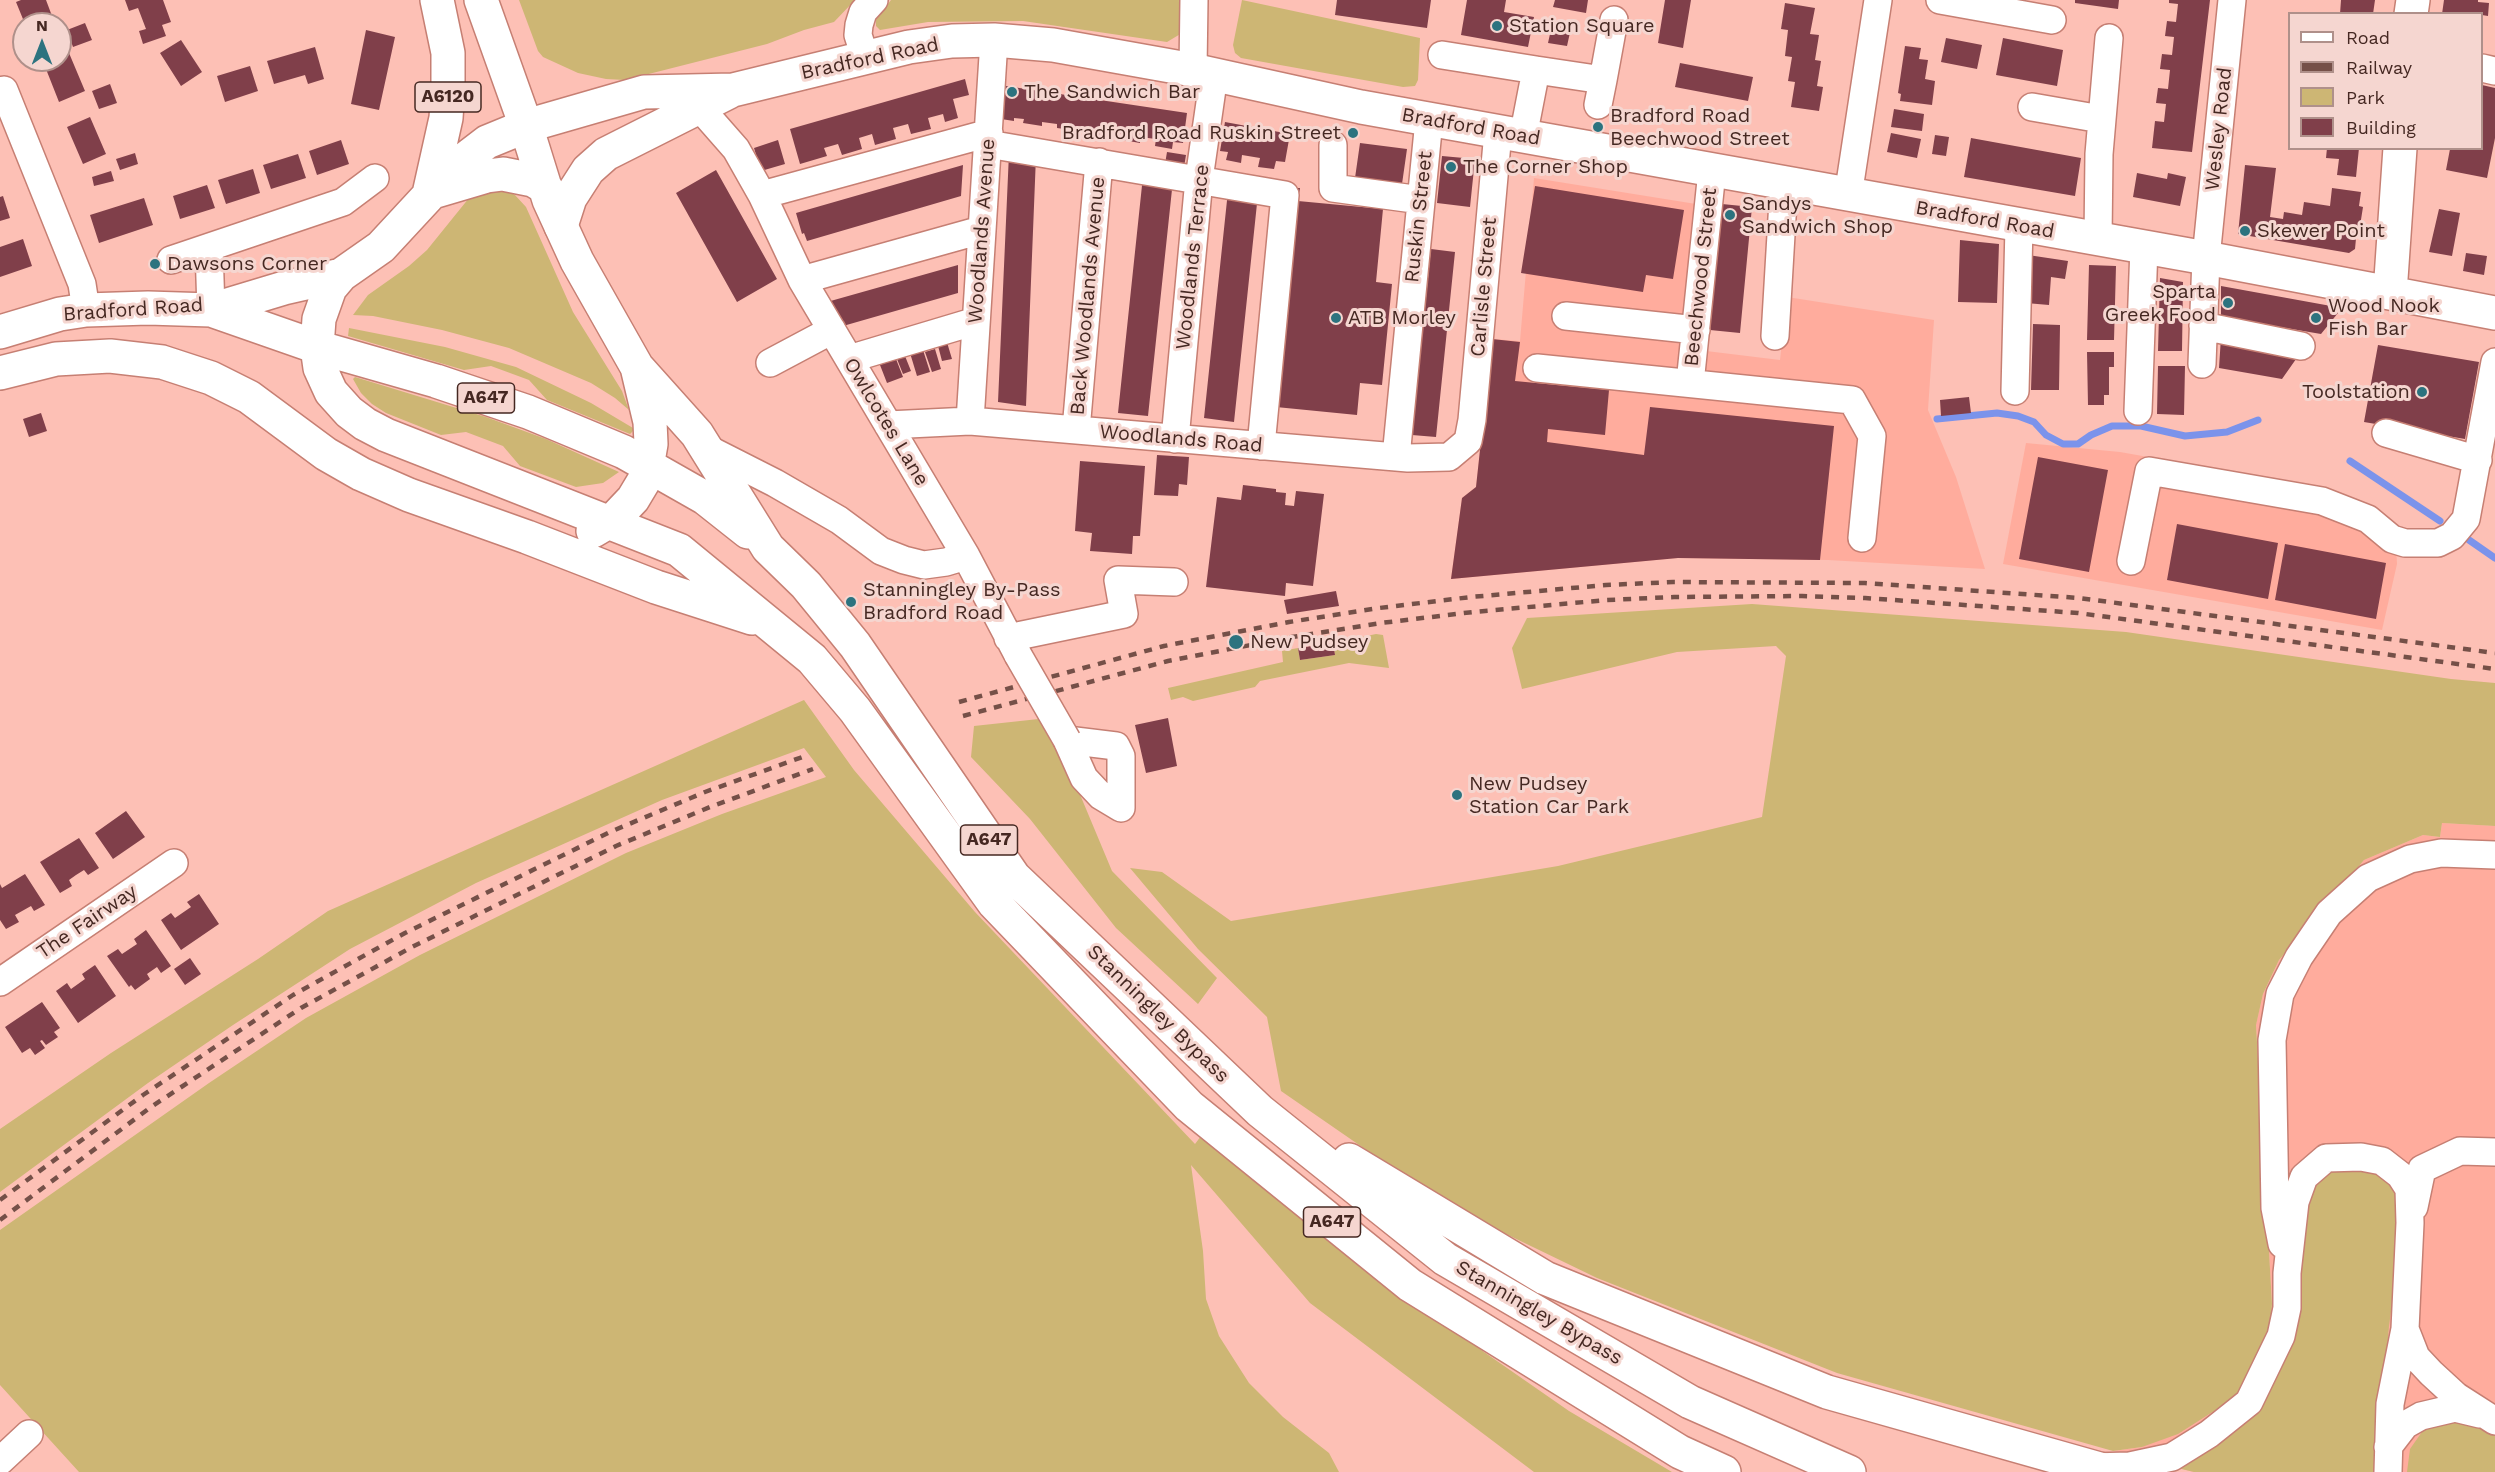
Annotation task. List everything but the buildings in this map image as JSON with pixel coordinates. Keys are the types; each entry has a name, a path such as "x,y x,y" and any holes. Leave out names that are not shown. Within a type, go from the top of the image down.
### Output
{"main road":[{"name":"A6120","path":"429,194 446,118 448,88 448,53 437,0"},
{"name":"A6120","path":"481,0 526,126"},
{"name":"Bradford Road","path":"342,275 381,247 457,165 487,142 526,126 644,92 733,90 909,47 952,41 994,40 1053,45 1203,72 1429,120 2206,258 2495,313"},
{"name":"Bradford Road","path":"561,226 570,198 588,170 606,154 733,90"},
{"path":"526,126 546,188 577,261 637,367 650,422 651,444 645,478 633,499 615,518 590,532 565,538 527,537"},
{"path":"2390,293 2400,150"},
{"path":"429,194 487,176 503,174 533,180 546,188"},
{"path":"211,310 284,288 342,275"},
{"name":"Stanningley Bypass","path":"342,275 330,288 322,309 317,347 320,368 331,392 349,412 386,435 679,550 812,659 855,710 994,903 1189,1106 1410,1285 1680,1452 1724,1472"},
{"name":"Bradford Road","path":"0,332 60,314 86,310 148,308 211,310"},
{"name":"A647","path":"211,310 317,347 436,381 528,412 624,452 705,498 768,548"},
{"name":"A647","path":"0,373 56,359 110,356 162,362 212,378 249,397 327,454 361,474 409,495 527,537 656,587 772,625"},
{"name":"Stanningley Bypass","path":"637,367 697,434 768,548 806,585 850,637 1014,877 1260,1111 1445,1259 1690,1402 1849,1472"},
{"path":"1152,1008 1233,1074 1344,1157 1545,1278 1827,1392 2100,1470"}],"street":[{"path":"865,57 858,35 859,25 863,12 874,0"},
{"name":"Woodlands Terrace","path":"1175,439 1199,179 1203,72 1194,0"},
{"path":"1848,196 1878,0"},
{"path":"1940,0 2052,20"},
{"name":"Wesley Road","path":"2202,364 2206,258 2232,0"},
{"path":"1442,55 1536,70 1601,93 1614,20"},
{"path":"2098,240 2101,119 2109,38"},
{"name":"Woodlands Avenue","path":"970,421 994,40"},
{"name":"Carlisle Street","path":"1468,441 1511,135 1536,70"},
{"path":"1,87 82,284 86,310"},
{"path":"2032,106 2101,119"},
{"name":"Owlcotes Lane","path":"700,108 736,149 762,195 802,280 966,556 1013,647 1067,740 1084,778 1101,796 1121,808 1121,756 1116,746 1067,740"},
{"name":"Ruskin Street","path":"1396,457 1429,120"},
{"path":"762,195 988,138 1099,162 1285,195 1261,446"},
{"path":"1333,145 1333,188 1421,200"},
{"name":"Back Woodlands Avenue","path":"1076,430 1099,162"},
{"name":"Beechwood Street","path":"1690,383 1712,171"},
{"path":"171,260 343,202 375,178"},
{"path":"1775,336 1784,184"},
{"path":"2015,391 2019,226"},
{"path":"802,280 981,230"},
{"path":"2138,411 2144,247"},
{"name":"Bradford Road","path":"209,248 211,310"},
{"path":"1566,316 1696,330"},
{"path":"849,359 976,321"},
{"path":"2203,326 2301,346"},
{"path":"770,363 832,330"},
{"path":"2131,561 2149,471 2322,501 2368,519 2392,538 2404,543 2438,543 2452,536 2466,519 2485,445 2495,362"},
{"path":"1537,368 1852,400 1872,436 1862,538"},
{"name":"Woodlands Road","path":"888,425 970,421 1396,457 1449,457 1468,441"},
{"path":"2386,433 2485,445"},
{"path":"706,448 776,483 839,520 881,551 904,561 924,565 966,556"},
{"path":"1013,647 1124,614 1118,580 1174,582"},
{"path":"2287,1273 2275,1208 2272,1147 2272,1040 2280,994 2299,957 2329,913 2368,879 2410,860 2441,853 2495,855"},
{"name":"The Fairway","path":"0,982 174,863"},
{"path":"2410,1223 2422,1169 2460,1151 2495,1152"},
{"path":"2100,1470 2172,1457 2209,1434 2249,1402 2281,1336 2287,1308 2287,1273 2295,1202 2304,1177 2326,1158 2361,1157 2382,1161 2400,1175 2409,1189 2410,1223 2404,1329 2390,1404 2388,1460"},
{"path":"2404,1329 2416,1357 2431,1373 2489,1418"},
{"path":"2388,1460 2405,1425 2421,1416 2455,1408 2489,1418"},
{"path":"0,1461 29,1434"}],"shaded area":[{"path":"1534,178 1696,204 1698,350 1780,360 1787,297 1934,320 1928,410 1956,477 1985,569 1828,560 1678,558 1451,579 1462,498 1476,487 1492,339 1520,341"},
{"path":"2026,443 2120,452 2334,490 2395,523 2397,564 2382,630 2003,564"},
{"path":"2442,823 2495,826 2495,1472 2194,1472 2113,1451 2142,1447 2269,1338 2272,1304 2256,1024 2263,994 2279,960 2364,860 2423,835 2440,837"}],"green space":[{"path":"519,0 855,0 834,22 767,44 625,80 606,79 578,73 543,57 538,51"},
{"path":"891,0 1185,0 1182,33 1167,42 1023,21 928,22 880,30 876,26 876,20"},
{"path":"1242,0 1420,38 1418,80 1415,86 1403,87 1241,58 1235,53 1233,45"},
{"path":"490,189 507,191 515,195 526,207 573,312 622,391 629,410 591,383 509,348 442,330 373,316 353,315 368,295 409,266 427,250 469,198"},
{"path":"349,328 445,347 516,367 591,403 633,428 633,431 630,434 547,400 529,380 491,366 464,370 348,336"},
{"path":"355,377 486,417 546,439 619,472 603,483 576,487 520,466 503,446 466,432 441,435 386,413 361,393 353,379"},
{"path":"1752,604 2126,632 2451,679 2495,683 2495,826 2442,823 2440,837 2423,835 2364,860 2279,960 2263,994 2256,1025 2272,1304 2269,1338 2239,1395 2178,1434 2142,1447 2113,1451 1837,1373 1597,1278 1446,1205 1281,1091 1267,1017 1198,949 1130,868 1162,872 1231,921 1558,866 1762,817 1786,656 1776,646 1677,652 1522,689 1512,648 1527,618"},
{"path":"1376,634 1383,635 1389,668 1349,663 1260,681 1255,687 1193,701 1183,697 1171,700 1168,688 1283,662 1282,651 1298,648 1300,660 1335,655 1333,643"},
{"path":"804,700 854,770 975,912 1195,1144 1204,1132 1422,1306 1484,1352 1569,1411 1672,1472 1534,1472 1310,1303 1191,1165 1203,1251 1206,1299 1219,1336 1249,1383 1283,1417 1329,1453 1339,1472 79,1472 0,1385 0,1230 209,1083 306,1018 420,955 626,853 722,814 826,777 804,748 662,800 476,883 350,949 148,1083 0,1192 0,1129 111,1053 258,959 328,911"},
{"path":"1048,718 1112,871 1217,978 1198,1004 1116,928 1030,819 971,757 974,726"},
{"path":"2345,1166 2380,1173 2397,1193 2402,1231 2389,1326 2376,1472 2194,1472 2165,1465 2259,1402 2303,1199 2325,1171"},
{"path":"2461,1418 2495,1435 2495,1472 2407,1472 2410,1449 2424,1429"}],"waterway":[{"path":"1937,419 1997,413 2018,416 2034,422 2046,435 2063,444 2078,444 2091,435 2112,426 2141,426 2185,436 2227,432 2258,420"},
{"path":"2350,461 2440,521"},
{"path":"2469,540 2495,558"}],"railway":[{"path":"959,702 1164,646 1289,622 1471,597 1606,585 1673,582 1865,583 2079,598 2495,653"},
{"path":"963,716 1168,661 1292,637 1473,612 1607,600 1674,597 1865,598 2078,613 2495,669"},
{"path":"0,1200 143,1095 293,995 405,933 610,832 705,792 808,755"},
{"path":"0,1220 151,1107 301,1008 412,947 616,846 710,807 813,769"}],"place":[{"name":"Station Square","path":"1497,26"},
{"name":"The Sandwich Bar","path":"1012,92"},
{"name":"Bradford Road Beechwood Street","path":"1598,127"},
{"name":"Bradford Road Ruskin Street","path":"1353,133"},
{"name":"The Corner Shop","path":"1451,167"},
{"name":"Sandys Sandwich Shop","path":"1730,215"},
{"name":"Skewer Point","path":"2245,231"},
{"name":"Dawsons Corner","path":"155,264"},
{"name":"Sparta Greek Food","path":"2228,303"},
{"name":"ATB Morley","path":"1336,318"},
{"name":"Wood Nook Fish Bar","path":"2316,318"},
{"name":"Toolstation","path":"2422,392"},
{"name":"Stanningley By-Pass Bradford Road","path":"851,602"},
{"name":"New Pudsey","path":"1236,642"},
{"name":"New Pudsey Station Car Park","path":"1457,795"}]}
